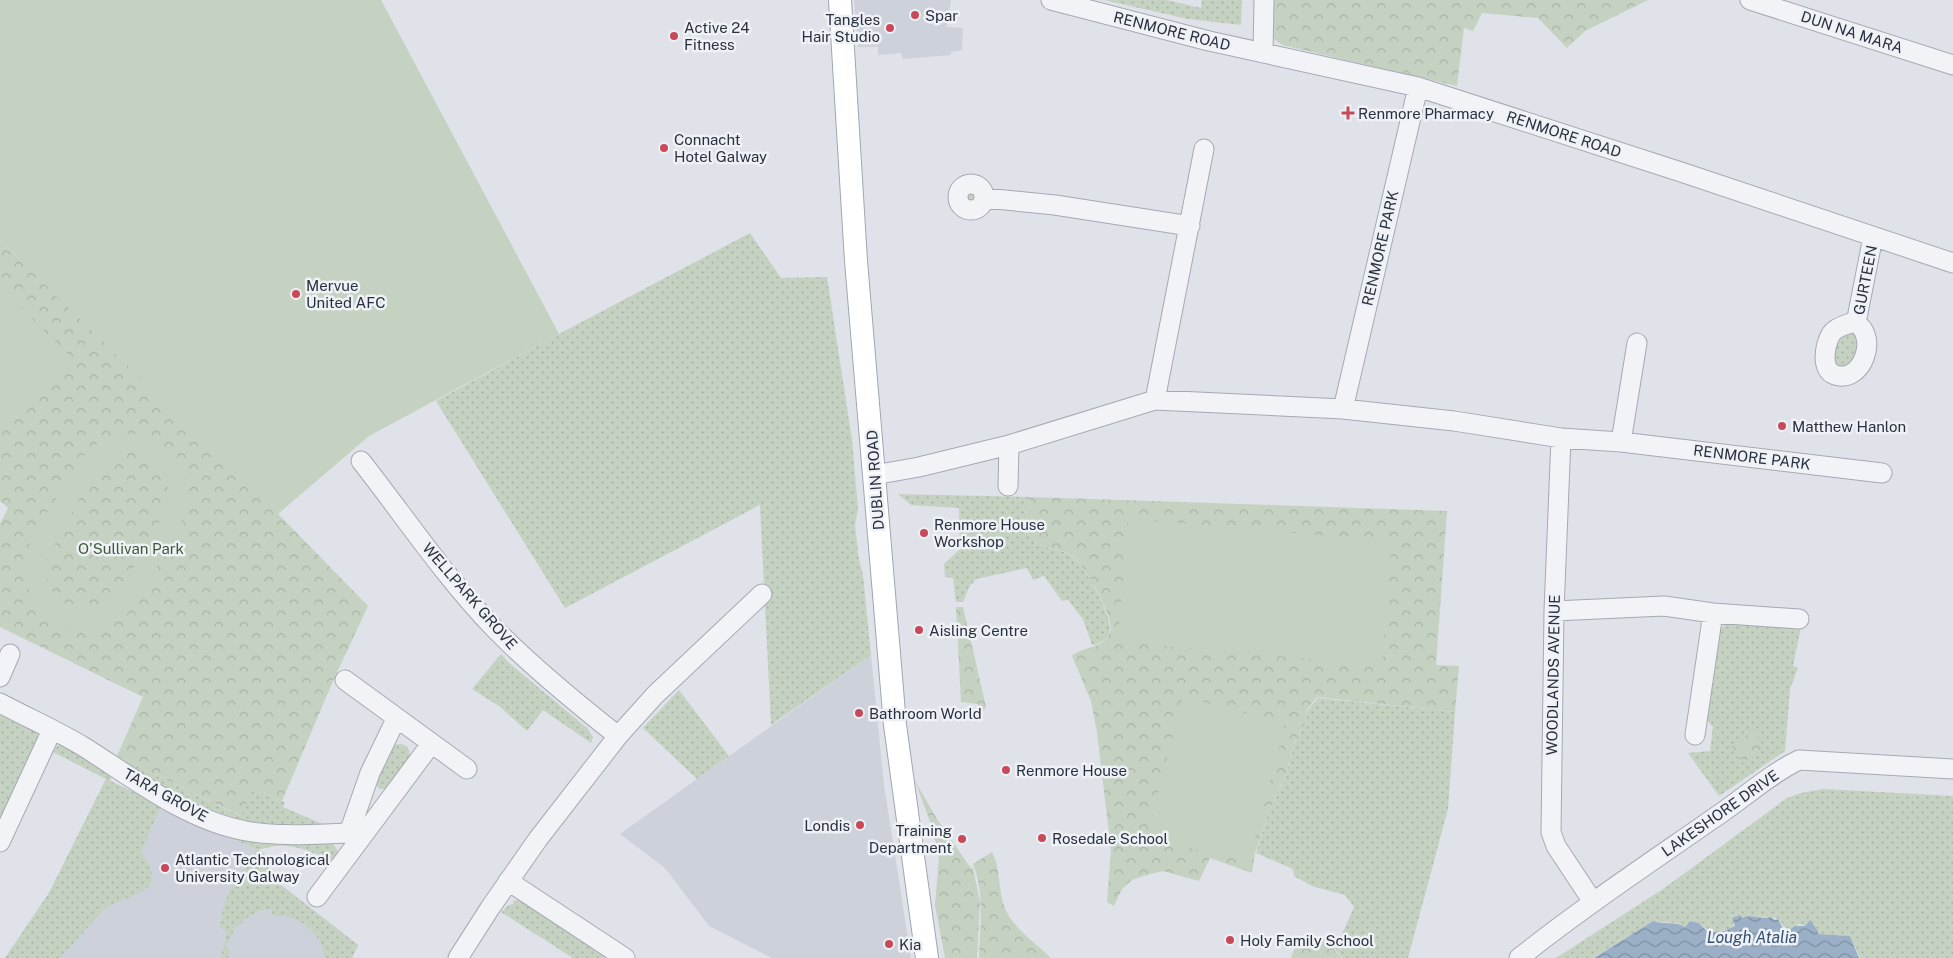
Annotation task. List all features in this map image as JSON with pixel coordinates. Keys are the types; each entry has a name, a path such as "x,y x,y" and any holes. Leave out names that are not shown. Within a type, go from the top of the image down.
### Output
{"main road":[{"name":"DUBLIN ROAD","path":"840,0 856,261 898,760 927,958"}],"street":[{"name":"RENMORE ROAD","path":"1051,0 1262,53 1418,87 1953,263"},
{"path":"1262,53 1264,0"},
{"name":"DUN NA MARA","path":"1750,0 1953,65"},
{"name":"RENMORE PARK","path":"1343,409 1418,87"},
{"path":"1154,400 1204,149"},
{"path":"985,198 1055,205 1190,226"},
{"name":"GURTEEN","path":"1856,323 1873,237"},
{"path":"1621,442 1637,343"},
{"name":"RENMORE PARK","path":"874,475 919,467 1009,445 1154,400 1343,409 1454,421 1561,438 1621,442 1882,472"},
{"name":"WOODLANDS AVENUE","path":"1561,438 1554,611 1552,832 1556,846 1593,902"},
{"path":"1008,486 1009,445"},
{"name":"WELLPARK GROVE","path":"361,462 448,574 493,627 520,654 618,736"},
{"path":"458,958 508,881 618,736 655,695 762,594"},
{"path":"1554,611 1664,606 1712,613 1799,619"},
{"path":"1695,735 1712,613"},
{"path":"0,677 10,654"},
{"path":"345,680 467,769"},
{"name":"TARA GROVE","path":"0,703 83,746 183,808 232,828 263,833 355,837"},
{"path":"355,837 370,773 396,719"},
{"path":"0,842 52,730"},
{"path":"318,898 355,837 432,744"},
{"name":"LAKESHORE DRIVE","path":"1518,958 1593,902 1716,817 1780,769 1799,760 1953,769"},
{"path":"508,881 625,958"}],"shaded area":[{"path":"854,0 951,0 947,27 963,28 962,50 951,52 951,55 903,59 901,53 878,55 878,47 858,47"},
{"path":"871,655 884,785 911,958 772,958 709,926 665,868 620,834"},
{"name":"Atlantic Technological University Galway","path":"106,779 265,854 272,878 358,945 352,958 5,958 49,893"}],"green space":[{"name":"Mervue United AFC","path":"0,0 381,0 559,334 369,436 278,514 0,240"},
{"path":"1104,0 1166,0 1201,8 1202,0 1242,0 1241,25 1188,19"},
{"path":"1274,0 1648,0 1585,31 1567,48 1538,18 1482,13 1473,31 1464,28 1457,86 1282,45 1273,38"},
{"path":"969,189 975,189 980,194 978,203 969,205 964,200 964,194"},
{"path":"750,233 781,278 827,277 852,440 858,509 855,525 859,560 863,575 871,655 771,725 760,505 565,608 436,401"},
{"name":"O'Sullivan Park","path":"0,240 252,487 368,606 333,681 282,801 253,789 241,816 117,756 143,697 0,627 0,524 8,508 0,501"},
{"path":"0,287 72,358 0,432"},
{"path":"1849,328 1861,339 1855,364 1835,369 1833,346"},
{"path":"122,433 136,434 150,438 167,449 181,468 186,480 187,505 179,529 127,614 110,625 93,630 76,629 60,624 46,614 35,601 28,585 25,566 26,556 39,526 80,461 93,447 110,437","holes":["128,452 150,459 158,465 166,476 168,488 167,501 163,514 118,595 110,603 97,609 76,608 63,602 51,589 46,574 47,559 93,473 112,457"]},
{"path":"898,494 1030,497 1026,518 1029,533 1035,542 1070,555 1089,577 1101,599 1109,620 1110,631 1107,637 1099,644 1092,645 1083,619 1068,600 1062,601 1044,576 1033,580 1027,568 976,579 969,587 963,602 956,602 953,578 945,577 944,564 960,549 959,508 911,505"},
{"path":"1030,497 1447,511 1436,665 1459,666 1455,712 1317,697 1306,711 1307,720 1295,741 1285,777 1268,814 1255,853 1252,873 1210,858 1199,881 1163,871 1150,874 1132,880 1122,889 1114,906 1107,902 1111,850 1097,732 1091,701 1072,656 1098,645 1106,639 1111,629 1110,621 1102,600 1077,560 1067,553 1040,544 1032,538 1026,523"},
{"path":"1128,519 1392,541 1382,665 1118,642"},
{"path":"956,607 963,607 986,707 982,713 978,713 978,704 961,702"},
{"path":"1729,622 1801,627 1793,666 1798,668 1790,689 1785,751 1719,796 1688,753 1710,751 1713,727 1704,717 1718,631"},
{"path":"501,654 509,663 587,728 593,737 591,743 543,710 527,731 499,706 472,689"},
{"path":"679,690 729,756 697,779 643,728"},
{"path":"1183,697 1285,723 1249,863 1147,837"},
{"path":"1318,698 1455,712 1448,809 1408,958 1343,958 1335,950 1354,907 1345,895 1312,886 1294,876 1293,869 1256,853 1268,814 1285,778 1295,742 1307,720 1306,712"},
{"path":"0,714 31,727 39,737 0,829"},
{"path":"1753,730 1764,747 1743,763 1731,747"},
{"path":"62,744 112,775 110,781 161,805 141,852 149,866 152,877 150,884 144,890 105,908 60,958 5,958 49,893 106,779 53,752 57,746"},
{"path":"393,745 406,746 411,758 388,789 379,789 376,782"},
{"path":"117,756 240,816 252,789 282,801 285,803 283,807 325,825 264,823 228,816 178,794"},
{"path":"915,781 937,819 970,867 973,868 980,902 977,958 945,958 935,905 939,856 932,827"},
{"path":"1823,789 1953,796 1953,958 1860,958 1850,936 1818,934 1818,931 1810,921 1805,926 1800,924 1789,930 1775,918 1742,918 1740,915 1732,918 1734,925 1732,927 1719,931 1709,931 1699,923 1690,921 1685,927 1674,923 1653,921 1593,958 1556,958 1663,889 1787,798"},
{"path":"214,830 329,842 334,846 337,853 336,862 307,850 289,846 269,847 258,850 265,854 272,878 358,945 352,958 325,958 319,940 308,926 292,918 273,916 271,909 266,909 249,916 239,926 236,926 226,947 230,951 228,958 221,958 227,932 220,927 228,895 257,850"},
{"path":"992,852 997,865 1002,899 1008,914 1018,928 1051,958 979,958 980,898 977,875 973,864"},
{"path":"519,900 606,956 604,958 573,958 501,912 509,905 514,904 513,901"},
{"path":"1318,937 1338,941 1334,950 1342,958 1291,958 1296,944 1313,949"}],"water":[{"name":"Lough Atalia","path":"1740,915 1742,918 1749,916 1778,919 1783,928 1789,930 1795,926 1805,926 1810,920 1818,934 1850,936 1859,958 1594,958 1653,921 1678,924 1685,927 1690,921 1699,923 1708,932 1724,931 1735,926 1732,918"}],"place":[{"name":"Spar","path":"915,15"},
{"name":"Tangles Hair Studio","path":"890,28"},
{"name":"Active 24 Fitness","path":"674,36"},
{"name":"Renmore Pharmacy","path":"1348,113"},
{"name":"Connacht Hotel Galway","path":"664,148"},
{"name":"Mervue United AFC","path":"296,294"},
{"name":"Matthew Hanlon","path":"1782,426"},
{"name":"Renmore House Workshop","path":"924,533"},
{"name":"Aisling Centre","path":"919,630"},
{"name":"Bathroom World","path":"859,713"},
{"name":"Renmore House","path":"1006,770"},
{"name":"Londis","path":"860,825"},
{"name":"Rosedale School","path":"1042,838"},
{"name":"Training Department","path":"962,839"},
{"name":"Atlantic Technological University Galway","path":"165,868"},
{"name":"Holy Family School","path":"1230,940"},
{"name":"Kia","path":"889,944"}]}
